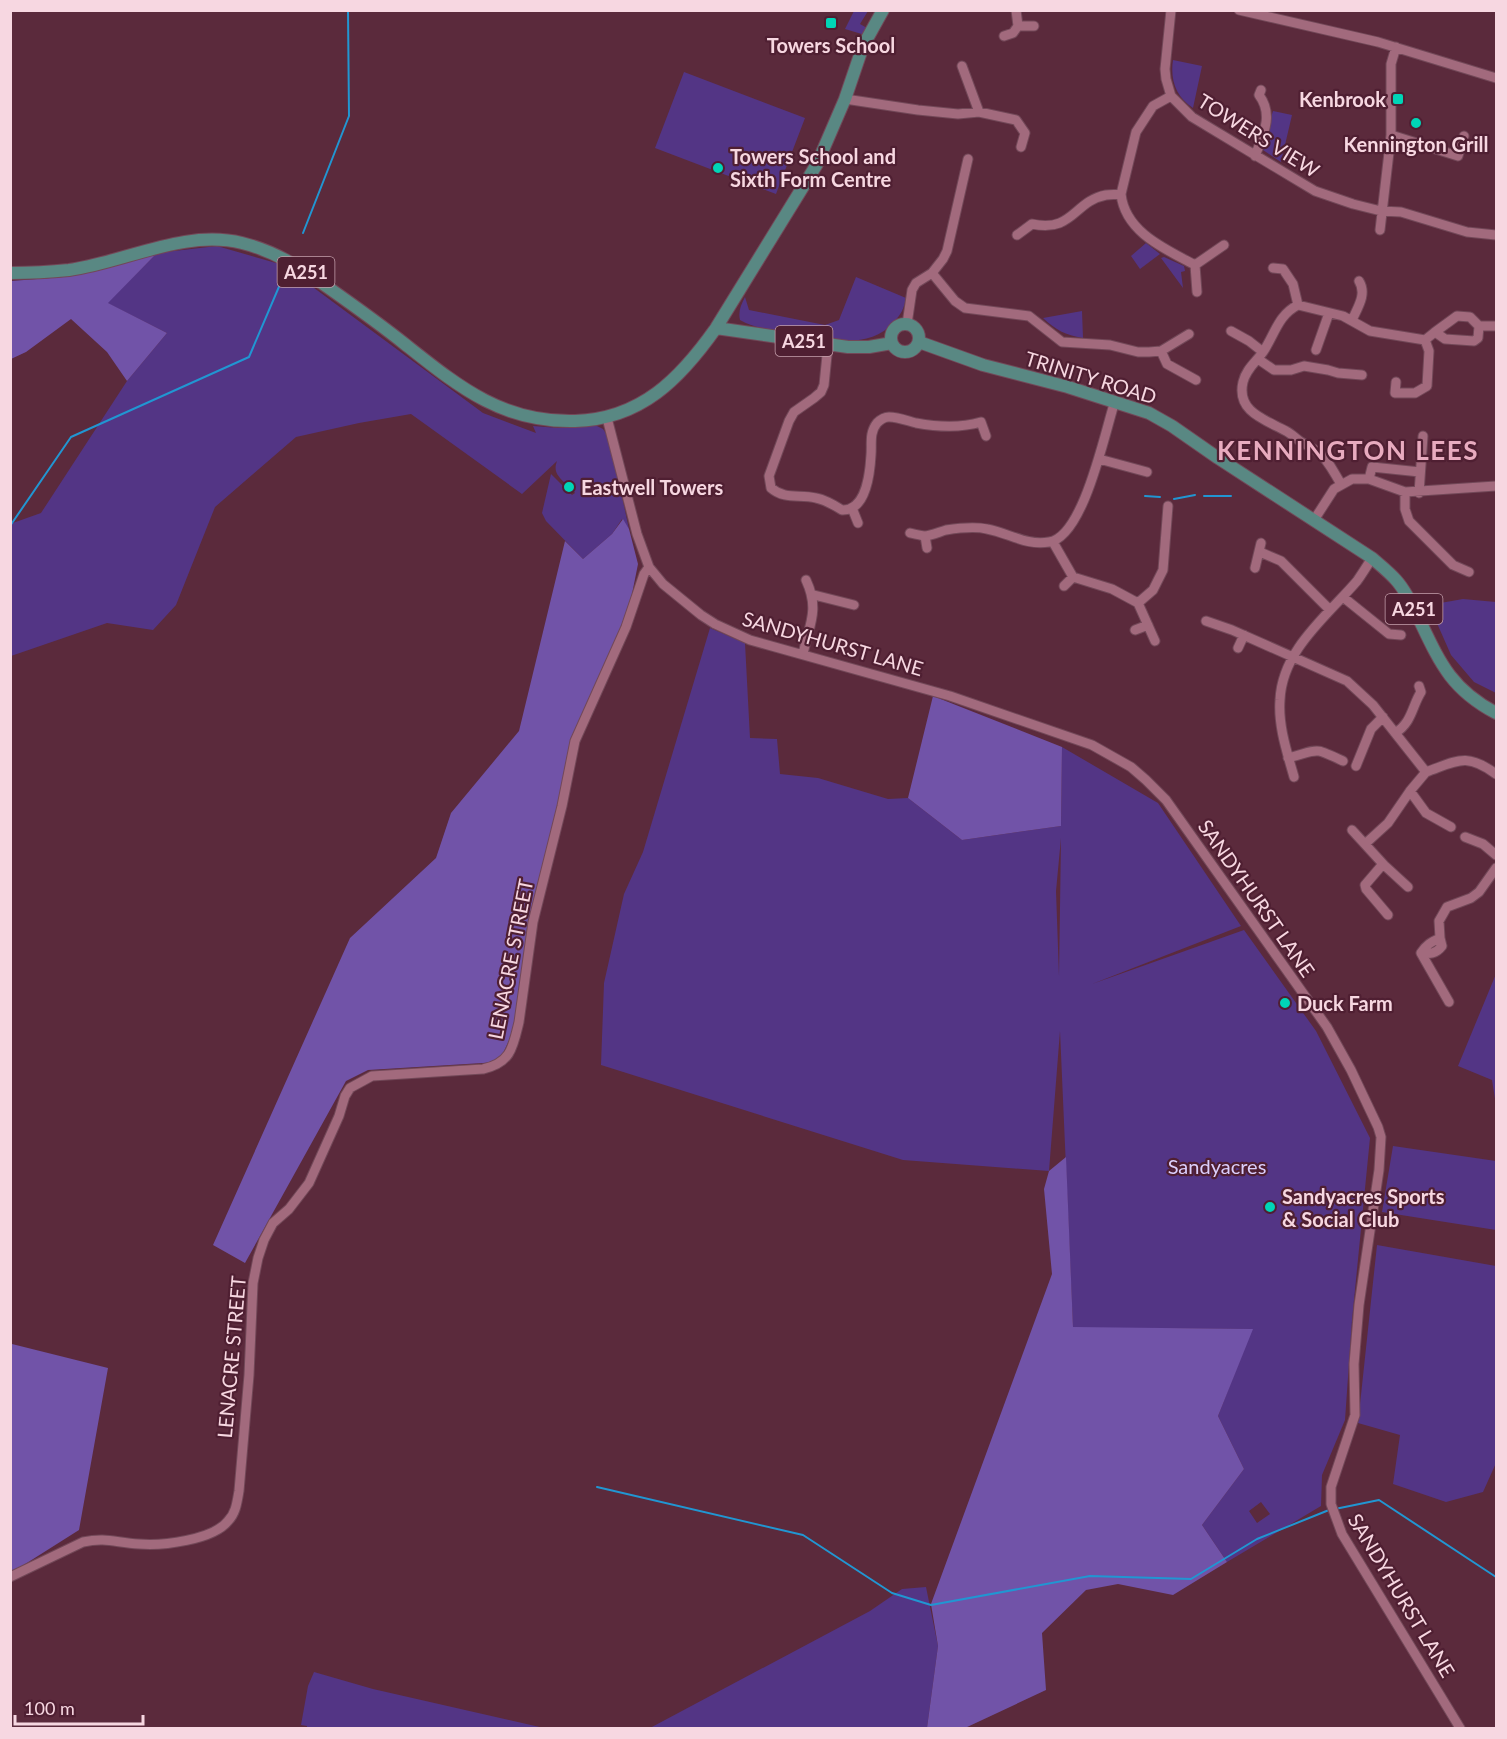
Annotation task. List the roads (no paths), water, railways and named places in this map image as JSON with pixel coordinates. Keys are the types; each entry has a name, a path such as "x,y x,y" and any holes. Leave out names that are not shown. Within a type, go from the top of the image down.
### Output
{"main road":[{"path":"716,328 817,164 845,99 863,46 883,10"},
{"name":"A251","path":"10,273 70,270 193,241 219,239 243,243 295,264 363,312 441,374 476,397 523,416 544,420 607,418 629,411 653,396 699,351 716,328 828,345 870,347 892,343 898,350 906,352 914,349 919,342"},
{"path":"892,343 892,334 897,326 907,324 917,330 919,342"},
{"name":"TRINITY ROAD","path":"919,342 983,365 1115,401 1149,413 1172,426 1372,558 1397,580 1407,595 1439,661 1456,684 1479,703 1497,713"}],"street":[{"path":"1004,36 1013,33 1018,26 1016,10"},
{"name":"TOWERS VIEW","path":"1171,10 1165,69 1167,89 1192,117 1315,191 1353,204 1381,211 1401,212 1467,232 1497,235"},
{"path":"1239,10 1396,48 1497,78"},
{"path":"1018,26 1034,26"},
{"path":"1380,230 1391,135 1391,64 1396,48"},
{"path":"962,66 979,112"},
{"path":"1255,156 1267,120 1267,108 1259,95 1261,90"},
{"path":"1171,96 1153,106 1136,132 1121,194 1122,205 1130,222 1166,252 1195,265"},
{"path":"845,99 885,107 958,114 979,112 1016,120 1024,133 1021,147"},
{"path":"1391,135 1458,156 1464,136"},
{"path":"907,324 912,290 916,283 932,273 947,251 969,159"},
{"path":"952,174 963,177"},
{"path":"1017,235 1030,219 1042,226 1060,223 1094,200 1105,195 1121,194"},
{"path":"1195,265 1224,245"},
{"path":"1286,259 1278,269 1293,284 1298,305"},
{"path":"1195,265 1197,292"},
{"path":"932,273 955,301 965,308 1029,316 1062,342 1110,345 1138,352 1161,351 1189,334"},
{"path":"1352,320 1361,300 1362,287 1359,281"},
{"path":"1341,484 1326,460 1317,452 1289,433 1255,416 1245,405 1242,391 1243,380 1249,368 1261,356 1273,338 1284,314 1298,305 1352,320 1370,331 1425,340 1457,316 1470,318 1479,326 1497,326"},
{"path":"1316,350 1329,313"},
{"path":"1435,332 1444,339 1474,341 1478,338 1479,326"},
{"path":"1231,331 1249,340 1274,370 1291,370 1304,366 1362,375"},
{"path":"1396,382 1395,393 1415,393 1427,386 1429,351 1425,340"},
{"path":"828,345 825,379 821,392 794,412 769,477 771,488 782,495 815,497 842,510 852,508 861,501 865,493 872,432 883,418 891,417 935,426 960,426 981,422 986,436"},
{"path":"1161,351 1167,364 1197,380"},
{"path":"1291,370 1293,382"},
{"path":"910,533 925,536 964,528 986,528 1028,542 1053,542 1061,537 1070,527 1099,459 1115,401"},
{"name":"SANDYHURST LANE","path":"607,418 637,534 649,567 676,596 715,624 750,640 950,696 1092,745 1131,767 1166,800 1327,1027 1371,1108 1381,1137 1359,1305 1354,1364 1355,1414 1352,1429 1333,1478 1332,1509 1342,1534 1460,1728"},
{"path":"1419,493 1423,436"},
{"path":"1099,459 1148,472"},
{"path":"1369,479 1372,467 1420,472"},
{"path":"1314,520 1330,495 1341,484 1352,479 1369,479 1405,492 1419,493 1497,486"},
{"path":"1405,492 1405,509 1408,520 1453,565 1469,572"},
{"path":"1138,603 1153,590 1161,577 1168,506"},
{"path":"852,508 858,523"},
{"path":"925,536 927,548"},
{"path":"1053,542 1073,577 1112,589 1138,603 1155,641"},
{"path":"1254,568 1261,547 1281,561 1330,610"},
{"path":"1294,777 1281,724 1280,699 1283,681 1294,657 1309,634 1359,579 1372,558"},
{"name":"LENACRE STREET","path":"10,1577 83,1542 96,1539 139,1544 175,1542 219,1529 232,1516 239,1491 249,1375 253,1283 264,1240 273,1223 289,1209 309,1183 350,1089 372,1076 473,1070 497,1066 508,1055 519,1022 533,922 562,806 575,741 626,627 649,567"},
{"path":"1064,586 1073,577"},
{"path":"803,654 814,610 813,595 806,580"},
{"path":"813,595 854,605"},
{"path":"1343,597 1389,634 1401,634"},
{"path":"1206,621 1244,635 1347,681 1383,717 1426,772"},
{"path":"1135,630 1148,625"},
{"path":"1238,648 1244,635"},
{"path":"1395,733 1406,724 1413,712 1421,692 1419,686"},
{"path":"1356,766 1371,729 1383,717"},
{"path":"1288,758 1304,754 1308,750 1318,749 1343,761"},
{"path":"1365,844 1388,823 1426,772 1460,760 1486,766 1497,774"},
{"path":"1410,791 1426,813 1451,827"},
{"path":"1352,830 1408,887"},
{"path":"1465,837 1483,844 1497,855"},
{"path":"1383,864 1364,884 1388,915"},
{"path":"1449,1002 1421,953 1424,947 1440,938 1439,921 1447,907 1471,898 1480,891 1497,868"}],"waterway":[{"path":"303,233 349,116 348,10"},
{"path":"10,526 71,437 249,357 287,268"},
{"path":"1174,499 1195,495"},
{"path":"1145,496 1160,497"},
{"path":"1204,496 1231,496"},
{"path":"597,1487 803,1535 892,1593 931,1605 1090,1576 1191,1579 1257,1539 1329,1510"},
{"path":"1335,1509 1379,1500 1496,1577"}],"place":[{"name":"Towers School","path":"831,23"},
{"name":"Kenbrook","path":"1398,99"},
{"name":"Kennington Grill","path":"1416,123"},
{"name":"Towers School and Sixth Form Centre","path":"718,168"},
{"name":"Eastwell Towers","path":"569,487"},
{"name":"Duck Farm","path":"1285,1003"},
{"name":"Sandyacres Sports & Social Club","path":"1270,1207"}],"district":[{"name":"KENNINGTON LEES","path":"1348,450"}],"park label":[{"name":"Sandyacres","path":"1217,1166"}]}
